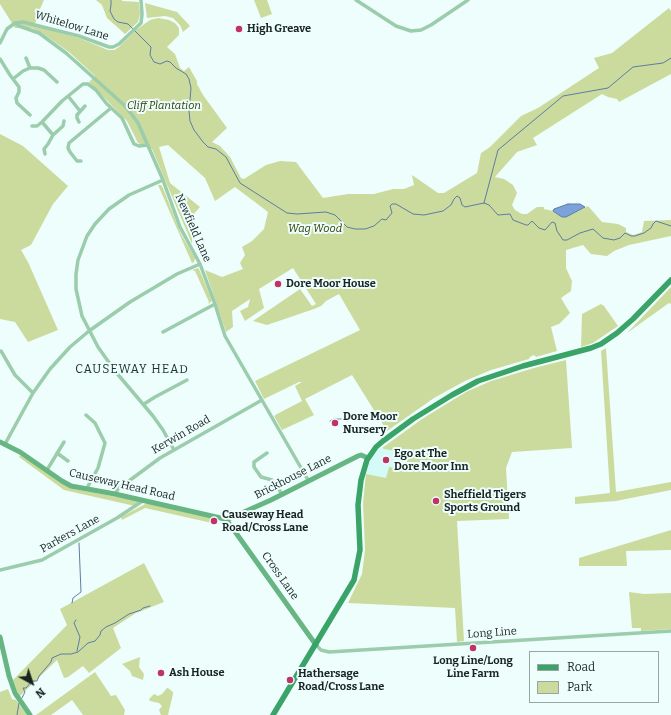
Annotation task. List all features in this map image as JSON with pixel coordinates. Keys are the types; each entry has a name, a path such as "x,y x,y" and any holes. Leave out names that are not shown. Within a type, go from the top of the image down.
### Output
{"main road":[{"path":"273,715 350,589 357,572 360,550 358,505 359,488 362,472 368,458 376,447 419,415 470,385 523,366 592,348 607,340 633,319 671,280"}],"street":[{"name":"Whitelow Lane","path":"15,23 28,22 80,36 111,47 119,44 141,23 141,0"},
{"path":"356,0 396,26 411,31 421,30 431,25 468,0"},
{"path":"0,43 6,31 15,23"},
{"name":"Newfield Lane","path":"15,23 19,26 39,33 66,53 119,100 136,119 163,180 180,227 200,264 215,304 224,336 308,480"},
{"path":"26,58 30,68"},
{"path":"0,59 18,84 19,89 16,98 17,103 30,115"},
{"path":"13,79 30,68 42,69 58,82"},
{"path":"52,77 56,73"},
{"path":"32,126 37,126 42,122 68,96 83,84 88,84 96,90 126,123 134,144 139,146 148,145"},
{"path":"68,96 80,112"},
{"path":"79,122 77,116 85,106"},
{"path":"77,162 69,150 69,143 111,108"},
{"path":"45,154 44,149 53,135 63,126 64,121"},
{"path":"42,122 53,135"},
{"path":"163,180 132,193 100,218 87,236 78,260 76,282 78,304 89,331 115,371 159,423 174,450"},
{"path":"2,443 33,393 56,361 70,347 89,331 144,293 177,274 200,264"},
{"path":"163,332 215,304"},
{"path":"0,351 15,376 33,393"},
{"path":"144,404 187,380"},
{"name":"Kerwin Road","path":"115,494 118,489 153,462 262,400"},
{"path":"86,415 95,423 105,443 98,468 87,488"},
{"path":"47,470 64,442"},
{"name":"Causeway Head Road","path":"2,443 67,484 220,517 226,520"},
{"path":"57,453 68,461"},
{"path":"267,453 254,462 254,467 261,477 272,480 282,494"},
{"name":"Brickhouse Lane","path":"226,520 358,456 361,455 368,458"},
{"name":"Parkers Lane","path":"0,570 42,560 117,518 144,500"},
{"name":"Cross Lane","path":"226,520 316,645"},
{"name":"Long Line","path":"316,645 321,650 329,652 671,631"},
{"path":"0,636 9,676 15,693 30,715"}],"shaded area":[{"path":"380,448 407,453 401,482 364,492 367,467 373,456"}],"green space":[{"path":"0,0 44,0 40,9 40,17 37,17 36,22 32,25 79,38 108,50 114,50 119,47 136,30 150,20 158,18 175,23 179,28 179,35 167,47 175,54 180,68 184,71 189,67 203,95 227,128 212,142 220,146 230,157 241,178 244,179 266,165 280,161 296,162 323,198 348,194 374,194 393,189 404,189 414,185 412,175 438,193 444,193 477,173 481,153 490,147 521,116 538,108 599,68 594,58 612,53 669,8 671,11 671,74 619,102 617,99 602,94 533,138 537,145 517,152 495,177 504,179 513,185 517,193 512,205 515,210 522,214 527,214 537,207 544,207 544,209 553,211 557,214 572,214 588,206 602,222 618,224 626,228 626,232 633,235 642,232 644,221 671,220 671,236 629,245 614,251 607,256 591,254 583,245 566,250 566,268 572,281 571,291 561,298 570,313 559,324 551,327 557,351 536,357 534,355 529,359 491,370 465,381 434,398 387,431 352,375 305,399 314,415 282,430 274,416 302,401 295,386 302,382 299,382 264,399 255,381 360,330 339,294 326,301 321,306 267,325 253,321 300,289 312,306 316,304 293,268 259,289 264,308 245,321 240,311 248,307 250,299 232,311 233,327 226,332 205,270 222,277 243,269 240,263 245,255 242,247 252,241 264,229 268,212 235,187 215,201 205,178 168,145 159,147 170,183 200,207 193,215 192,244 152,149 138,143 127,121 89,82 95,76 69,52 42,33 32,28 15,28 0,4"},
{"path":"96,0 122,0 139,2 140,14 138,22 125,34 107,18 102,5"},
{"path":"254,0 267,0 272,14 261,18"},
{"path":"145,3 177,12 190,26 183,32 180,25 173,18 165,16 147,18"},
{"path":"0,134 23,146 68,186 53,204 31,245 21,250 28,262 58,330 28,342 15,322 0,319"},
{"path":"158,185 161,185 163,188 181,234 195,258 194,262 192,263"},
{"path":"198,268 212,300 208,304 209,302 195,271 192,270"},
{"path":"671,287 671,304 669,303 627,333"},
{"path":"601,304 618,326 593,343 581,347 582,314"},
{"path":"606,348 616,492 671,482 671,490 616,501 575,504 575,497 610,493 601,351"},
{"name":"Sheffield Tigers Sports Ground","path":"566,360 572,448 512,452 506,468 509,519 457,521 464,641 457,642 455,608 348,603 362,574 365,550 363,503 366,474 386,478 389,467 407,470 407,453 382,448 422,419 466,392 491,381"},
{"path":"20,455 74,489 139,501 135,506 64,490 19,457"},
{"path":"147,503 214,518 212,523 145,508 122,520 121,517"},
{"path":"671,530 671,550 626,551 627,566 579,566 579,558"},
{"path":"144,563 164,602 136,613 113,628 121,648 89,673 83,666 68,677 64,678 57,660 20,696 13,680 67,625 60,609"},
{"path":"629,592 644,594 671,593 671,629 641,631 641,628 632,628"},
{"path":"140,657 139,667 144,674 143,680 132,676 130,671 122,664"},
{"path":"95,672 111,696 116,695 125,710 124,715 83,715 72,700 51,715 36,715"},
{"path":"167,688 173,692 173,694 168,715 161,715 159,710 162,706 159,703 150,701 149,699 154,694 158,696 162,694"},
{"path":"8,689 12,699 16,700 27,715 0,715 0,692"}],"water":[{"path":"568,204 580,204 585,207 566,217 562,217 553,211 554,209"}],"waterway":[{"path":"111,0 110,11 114,19 118,22 128,24 133,29"},
{"path":"135,31 151,47 150,55 154,62 160,64 167,61 170,62 186,74 191,88 189,111 190,121 194,130 203,142 208,147 216,149 226,157 240,183 287,213 297,214 326,212 335,215 347,227 365,229 374,226 382,219 386,220 392,213 390,206 392,204 396,204 413,214 424,215 443,211 451,205 457,196 460,198 462,205 465,207 484,203 489,205 498,215 510,214 513,220 526,225 532,221 539,228 545,230 552,222 555,223 557,231 563,240 567,240 580,233 593,229 603,238 614,240 620,238 625,233 631,236 644,233 651,228 656,221 671,226"},
{"path":"484,203 498,150 563,96 608,88 633,67 663,63 671,58"},
{"path":"330,421 339,419"},
{"path":"72,603 73,598 81,592 79,543"},
{"path":"22,698 25,692 23,688 26,688 32,681 37,681 39,676 51,662 52,658 61,654 78,652 88,643 95,641 100,635 101,631 106,627 129,614 150,606"},
{"path":"76,620 74,623 80,637 77,651"},
{"path":"17,715 19,703"}],"place":[{"name":"High Greave","path":"239,29"},
{"name":"Dore Moor House","path":"278,284"},
{"name":"Dore Moor Nursery","path":"335,423"},
{"name":"Ego at The Dore Moor Inn","path":"386,460"},
{"name":"Sheffield Tigers Sports Ground","path":"436,501"},
{"name":"Causeway Head Road/Cross Lane","path":"214,521"},
{"name":"Long Line/Long Line Farm","path":"473,648"},
{"name":"Ash House","path":"161,673"},
{"name":"Hathersage Road/Cross Lane","path":"290,680"}],"district":[{"name":"CAUSEWAY HEAD","path":"132,370"}],"park label":[{"name":"Cliff Plantation","path":"164,106"},
{"name":"Wag Wood","path":"315,229"}]}
